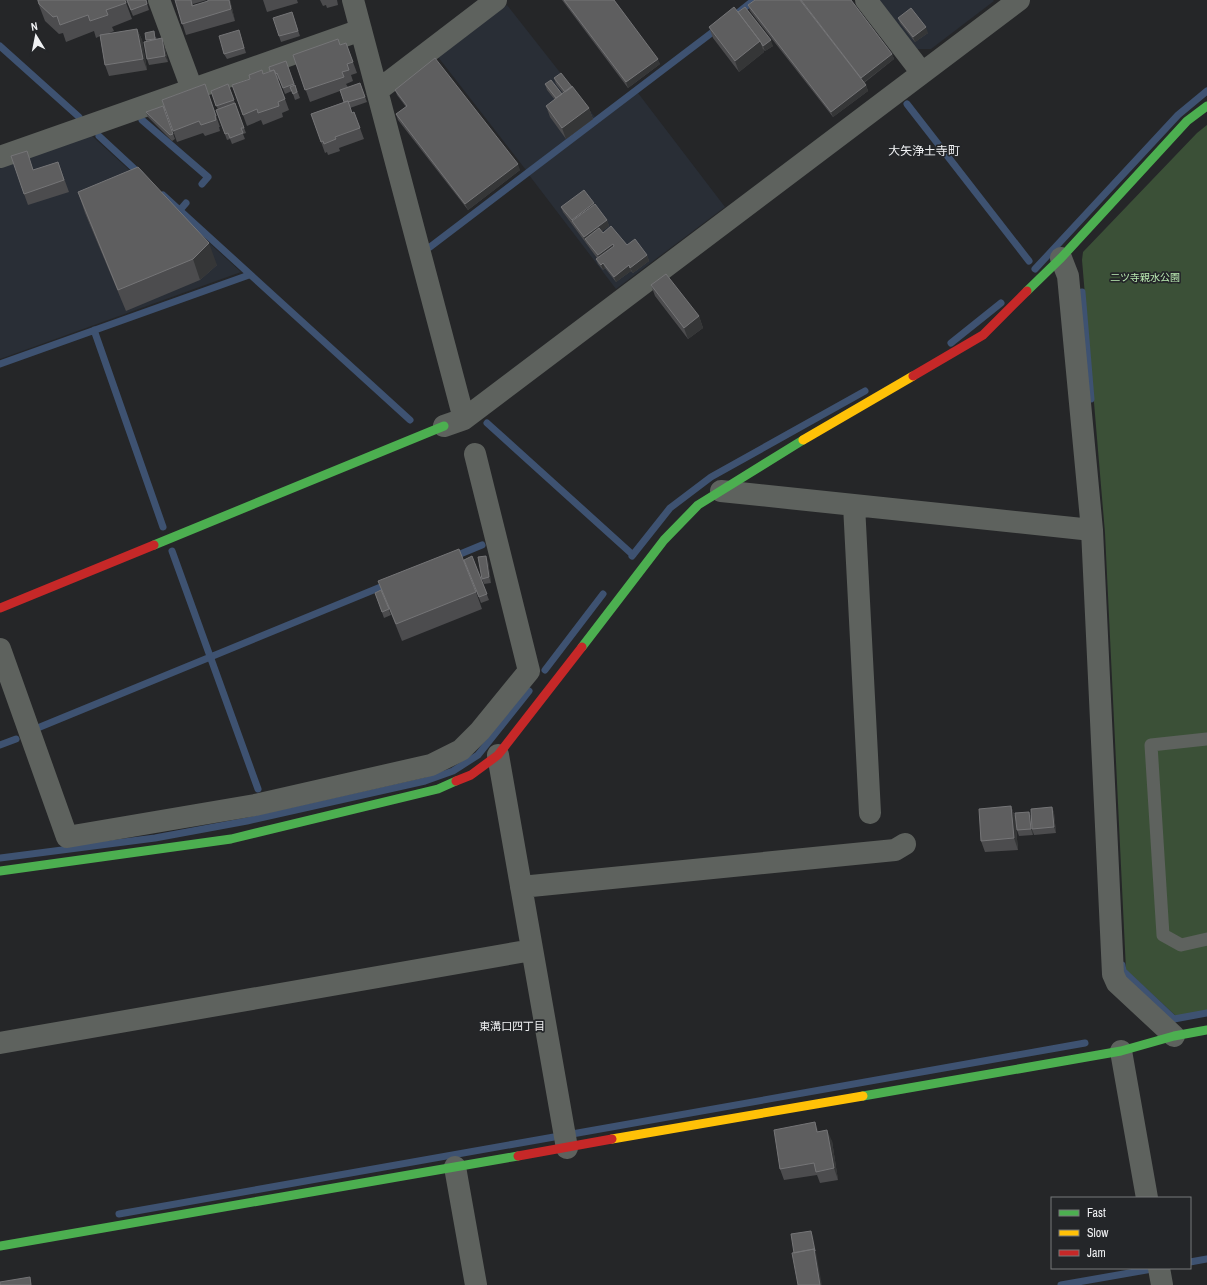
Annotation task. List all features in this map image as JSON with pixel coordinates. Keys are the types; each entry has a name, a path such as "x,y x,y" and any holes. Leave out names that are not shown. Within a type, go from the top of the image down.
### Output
{"street":[{"path":"159,0 192,89"},
{"path":"353,0 377,91 454,423"},
{"path":"377,91 496,0"},
{"path":"866,0 922,73"},
{"path":"0,608 454,423 1019,0"},
{"path":"0,157 361,30"},
{"path":"0,871 231,840 438,789 471,775 498,755 664,540 698,505 811,435 983,335 1061,258 1187,121 1207,106"},
{"path":"1061,258 1068,276 1092,530 1113,974 1117,983 1174,1036"},
{"path":"0,650 67,837 255,805 431,765 461,750 480,731 529,671 475,454"},
{"path":"720,490 1092,530"},
{"path":"854,505 870,813"},
{"path":"498,755 567,1148"},
{"path":"521,887 895,850 905,844"},
{"path":"0,1043 532,950"},
{"path":"0,1246 1121,1051 1174,1036 1207,1030"},
{"path":"1121,1051 1147,1197"},
{"path":"455,1167 476,1285"},
{"path":"1159,1269 1162,1285"}],"lane":[{"path":"1207,739 1151,745 1163,935 1181,945 1207,939"}],"shaded area":[{"path":"879,0 994,1 931,49 917,49"},
{"path":"507,5 595,117 526,170 438,57"},
{"path":"638,93 725,207 616,289 529,175"},
{"path":"91,135 241,272 0,359 0,168"}],"green space":[{"name":"二ツ寺親水公園","path":"1207,125 1207,1011 1176,1016 1126,970 1105,533 1082,260 1083,252 1197,133"}],"building":[{"path":"38,0 125,0 126,3 106,10 108,15 90,21 88,15 60,25 57,16 53,17 39,4"},
{"path":"127,0 146,0 147,4 131,10"},
{"path":"175,0 191,0 192,6 208,0 229,0 231,9 182,24"},
{"path":"564,0 614,0 658,59 626,82"},
{"path":"755,0 800,0 866,85 831,112 748,5"},
{"path":"801,0 851,0 892,54 861,78"},
{"path":"734,7 760,41 735,61 709,27"},
{"path":"745,7 771,40 763,46 738,12"},
{"path":"911,8 926,27 913,37 898,18"},
{"path":"292,12 298,31 279,36 273,18"},
{"path":"137,29 143,59 105,65 100,35"},
{"path":"239,30 244,48 224,54 219,36"},
{"path":"154,31 155,39 146,40 145,33"},
{"path":"162,38 165,56 147,59 144,42"},
{"path":"338,39 340,45 346,43 353,62 347,64 349,70 342,72 344,77 305,90 293,55"},
{"path":"435,58 518,164 465,204 396,114 407,106 395,90"},
{"path":"286,61 294,84 283,88 277,73 276,74 274,70 270,71 269,67"},
{"path":"262,70 263,74 274,70 285,99 278,102 279,106 258,113 257,109 243,115 232,85 250,79 249,75"},
{"path":"561,73 572,87 565,92 554,78"},
{"path":"551,80 562,94 556,98 545,84"},
{"path":"360,83 365,97 344,102 340,90"},
{"path":"205,84 216,120 201,125 199,121 173,131 162,100"},
{"path":"228,84 234,100 216,106 211,91"},
{"path":"295,85 297,92 293,94 290,87"},
{"path":"572,86 589,108 562,128 546,106"},
{"path":"348,101 352,113 354,112 360,128 335,137 336,139 324,144 323,141 321,142 311,114"},
{"path":"235,103 244,128 241,128 243,133 230,138 228,133 225,134 216,110"},
{"path":"163,106 173,134 170,135 146,112"},
{"path":"27,151 33,170 58,162 64,180 24,194 11,156"},
{"path":"138,167 209,243 193,259 118,290 78,192"},
{"path":"584,190 594,203 572,220 561,207"},
{"path":"595,204 607,220 584,237 572,221"},
{"path":"611,226 627,245 635,239 647,255 630,268 629,265 614,277 603,263 601,265 596,259 614,246 613,244 598,255 585,239 599,228 603,233"},
{"path":"666,274 699,316 684,328 651,285"},
{"path":"459,549 476,592 396,624 378,581"},
{"path":"472,556 487,594 479,597 464,560"},
{"path":"486,556 489,577 482,579 478,557"},
{"path":"381,590 389,609 382,612 375,593"},
{"path":"1011,806 1014,838 981,841 979,809"},
{"path":"1052,807 1054,827 1032,829 1031,809"},
{"path":"1029,812 1031,829 1017,830 1015,813"},
{"path":"815,1122 817,1132 827,1130 834,1168 816,1172 814,1163 780,1169 774,1130"},
{"path":"811,1231 815,1251 814,1249 794,1253 791,1234"},
{"path":"814,1249 820,1285 798,1285 792,1253"},
{"path":"30,1277 31,1285 0,1285 0,1282"}],"waterway":[{"path":"739,12 754,0"},
{"path":"430,247 718,28"},
{"path":"0,46 79,117"},
{"path":"1035,269 1178,115 1207,91"},
{"path":"907,104 1029,261"},
{"path":"142,120 208,177 202,184"},
{"path":"99,136 140,174"},
{"path":"163,195 410,420"},
{"path":"180,210 186,203"},
{"path":"0,364 249,275"},
{"path":"1082,292 1091,399"},
{"path":"951,343 1001,303"},
{"path":"94,330 163,527"},
{"path":"632,556 670,508 711,477 865,391"},
{"path":"487,423 633,555"},
{"path":"453,557 482,545"},
{"path":"172,551 258,789"},
{"path":"40,727 388,584"},
{"path":"545,670 603,594"},
{"path":"0,858 155,838 247,821 425,781 453,771 478,755 529,691"},
{"path":"0,745 16,739"},
{"path":"1122,965 1123,971 1174,1019 1207,1013"},
{"path":"571,1130 572,1134 1085,1043"},
{"path":"119,1214 554,1137"},
{"path":"1191,1262 1207,1259"},
{"path":"1061,1285 1152,1269"}],"traffic: fast":[{"path":"1027,291 1061,258 1187,121 1207,106"},
{"path":"154,545 444,426"},
{"path":"582,647 664,540 698,505 803,440"},
{"path":"0,871 231,839 438,789 456,781"},
{"path":"863,1096 1121,1051 1174,1036 1207,1030"},
{"path":"0,1246 518,1156"}],"traffic: slow":[{"path":"803,440 913,376"},
{"path":"612,1139 863,1096"}],"traffic: jam":[{"path":"913,376 983,335 1027,291"},
{"path":"0,608 154,545"},
{"path":"456,781 471,775 498,755 582,647"},
{"path":"518,1156 612,1139"}],"district":[{"name":"大矢浄土寺町","path":"924,151"},
{"name":"東溝口四丁目","path":"512,1026"}]}
